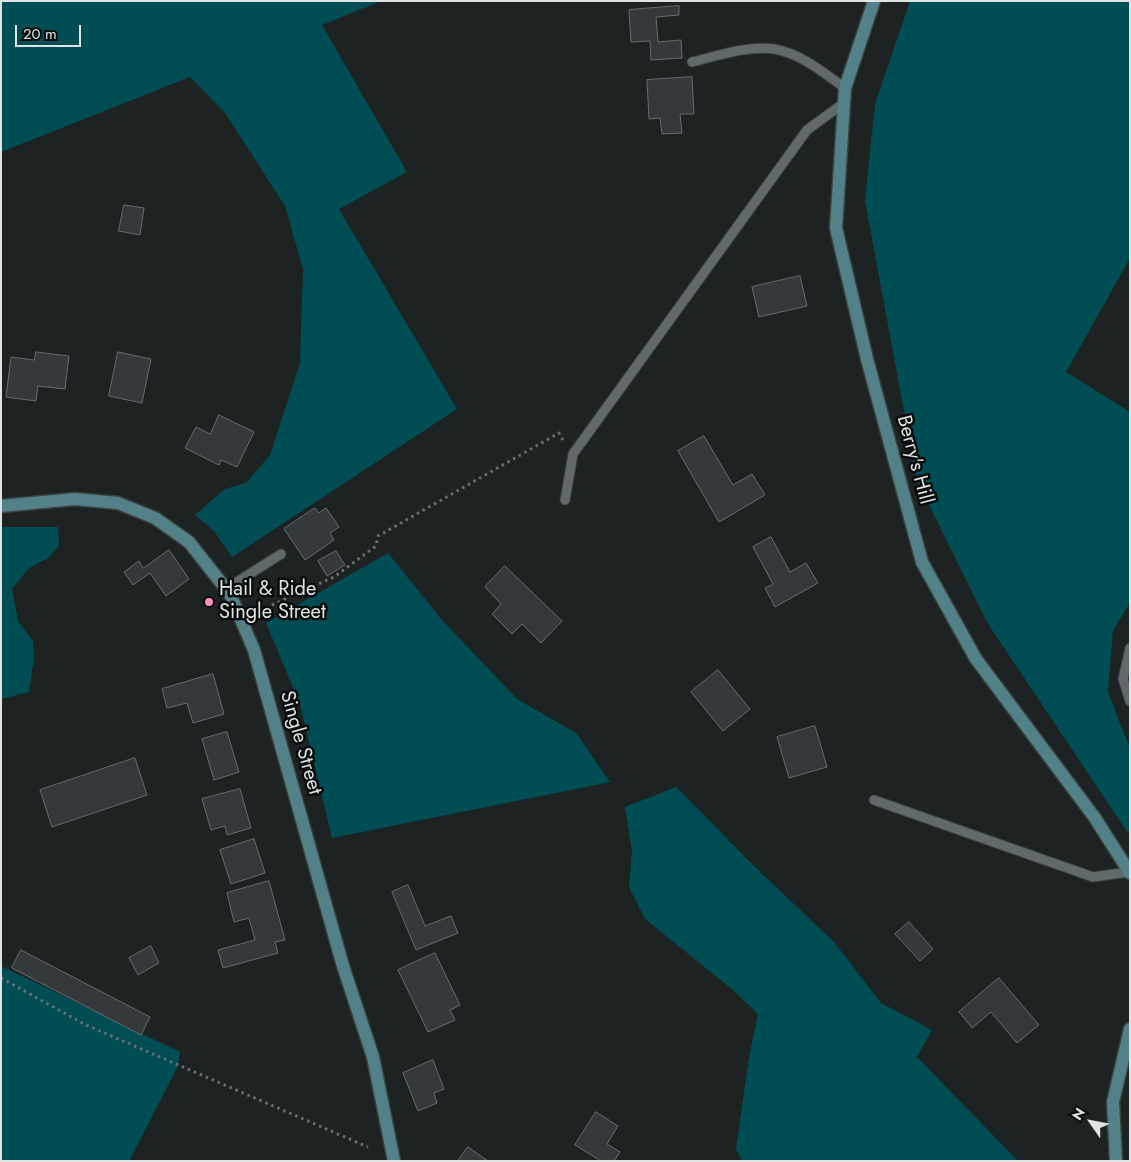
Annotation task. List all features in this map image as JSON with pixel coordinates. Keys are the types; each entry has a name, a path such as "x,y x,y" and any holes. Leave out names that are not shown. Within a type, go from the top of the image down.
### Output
{"street":[{"name":"Berry's Hill","path":"874,1 844,88 836,228 867,359 922,562 976,659 1095,818 1130,872"},
{"name":"Single Street","path":"1,506 75,499 118,503 155,518 189,542 230,594 254,650 343,966 373,1057 394,1161"},
{"path":"1116,1161 1113,1102 1130,1029"}],"lane":[{"path":"692,62 752,49 775,49 791,54 811,65 844,88"},
{"path":"565,500 573,454 807,130 844,103"},
{"path":"226,590 281,554"},
{"path":"1130,648 1123,679 1130,701"},
{"path":"874,800 1093,877 1130,872"}],"path":[{"path":"240,619 334,576 376,546 378,536 559,433 565,442"},
{"path":"1,978 86,1025 368,1147"}],"shaded area":[{"path":"1,1 381,1 322,25 407,172 339,209 457,409 232,557 214,531 195,515 225,489 246,483 270,455 300,363 303,269 285,206 225,113 190,77 1,152"},
{"path":"910,1 1130,1 1130,258 1066,372 1130,412 1130,603 1113,630 1108,692 1130,749 1130,825 1128,833 988,624 917,481 865,201 875,104"},
{"path":"1,527 58,527 59,546 48,558 29,568 12,589 18,621 33,641 34,658 29,692 1,699"},
{"path":"388,553 442,620 517,699 576,733 610,782 332,838 300,704 266,623"},
{"path":"676,787 757,869 834,942 881,1003 932,1030 917,1057 1018,1161 742,1161 736,1149 749,1057 758,1014 733,990 645,919 629,887 632,851 625,807"},
{"path":"1,966 180,1052 178,1066 129,1161 1,1161"}],"building":[{"path":"679,6 679,15 656,17 658,42 681,40 682,58 651,60 650,41 631,42 629,10"},
{"path":"692,77 694,114 680,114 682,133 662,134 660,118 649,119 647,80"},
{"path":"124,205 144,208 140,235 119,231"},
{"path":"800,276 807,306 759,317 752,287"},
{"path":"36,352 69,356 65,389 38,386 36,401 6,397 11,357 34,360"},
{"path":"118,352 151,359 142,403 109,396"},
{"path":"219,415 254,432 237,467 221,460 219,465 185,448 196,427 210,434"},
{"path":"704,436 733,485 752,474 765,495 719,522 678,451"},
{"path":"315,508 319,513 326,508 339,527 330,533 334,540 305,560 284,529"},
{"path":"771,537 790,572 806,563 818,583 775,607 765,588 773,584 753,547"},
{"path":"169,550 189,579 166,596 150,573 133,585 124,572 139,561 143,568"},
{"path":"336,551 345,565 327,576 318,561"},
{"path":"505,566 562,621 541,643 522,624 512,634 492,614 501,604 485,587"},
{"path":"718,670 750,709 723,731 691,692"},
{"path":"213,674 224,714 193,723 187,703 167,708 162,689"},
{"path":"815,726 827,767 789,778 777,737"},
{"path":"227,732 239,772 214,780 202,739"},
{"path":"135,758 147,795 52,827 40,790"},
{"path":"240,789 251,828 227,835 225,826 211,830 202,799"},
{"path":"254,839 265,873 231,884 220,850"},
{"path":"269,881 285,940 275,942 278,953 223,968 218,950 255,940 249,918 234,922 227,893"},
{"path":"408,885 425,926 451,916 458,933 416,950 392,892"},
{"path":"909,922 933,949 920,961 895,934"},
{"path":"151,946 159,963 138,975 129,958"},
{"path":"21,950 150,1017 141,1035 12,968"},
{"path":"435,953 460,1005 450,1010 455,1020 428,1032 398,970"},
{"path":"999,978 1039,1025 1017,1043 991,1012 972,1028 959,1012"},
{"path":"433,1060 444,1089 434,1093 437,1103 418,1111 403,1073"},
{"path":"596,1112 618,1126 607,1144 620,1152 614,1161 601,1161 575,1145"},
{"path":"468,1147 488,1161 458,1161"}],"place":[{"name":"Hail & Ride Single Street","path":"209,602"}]}
